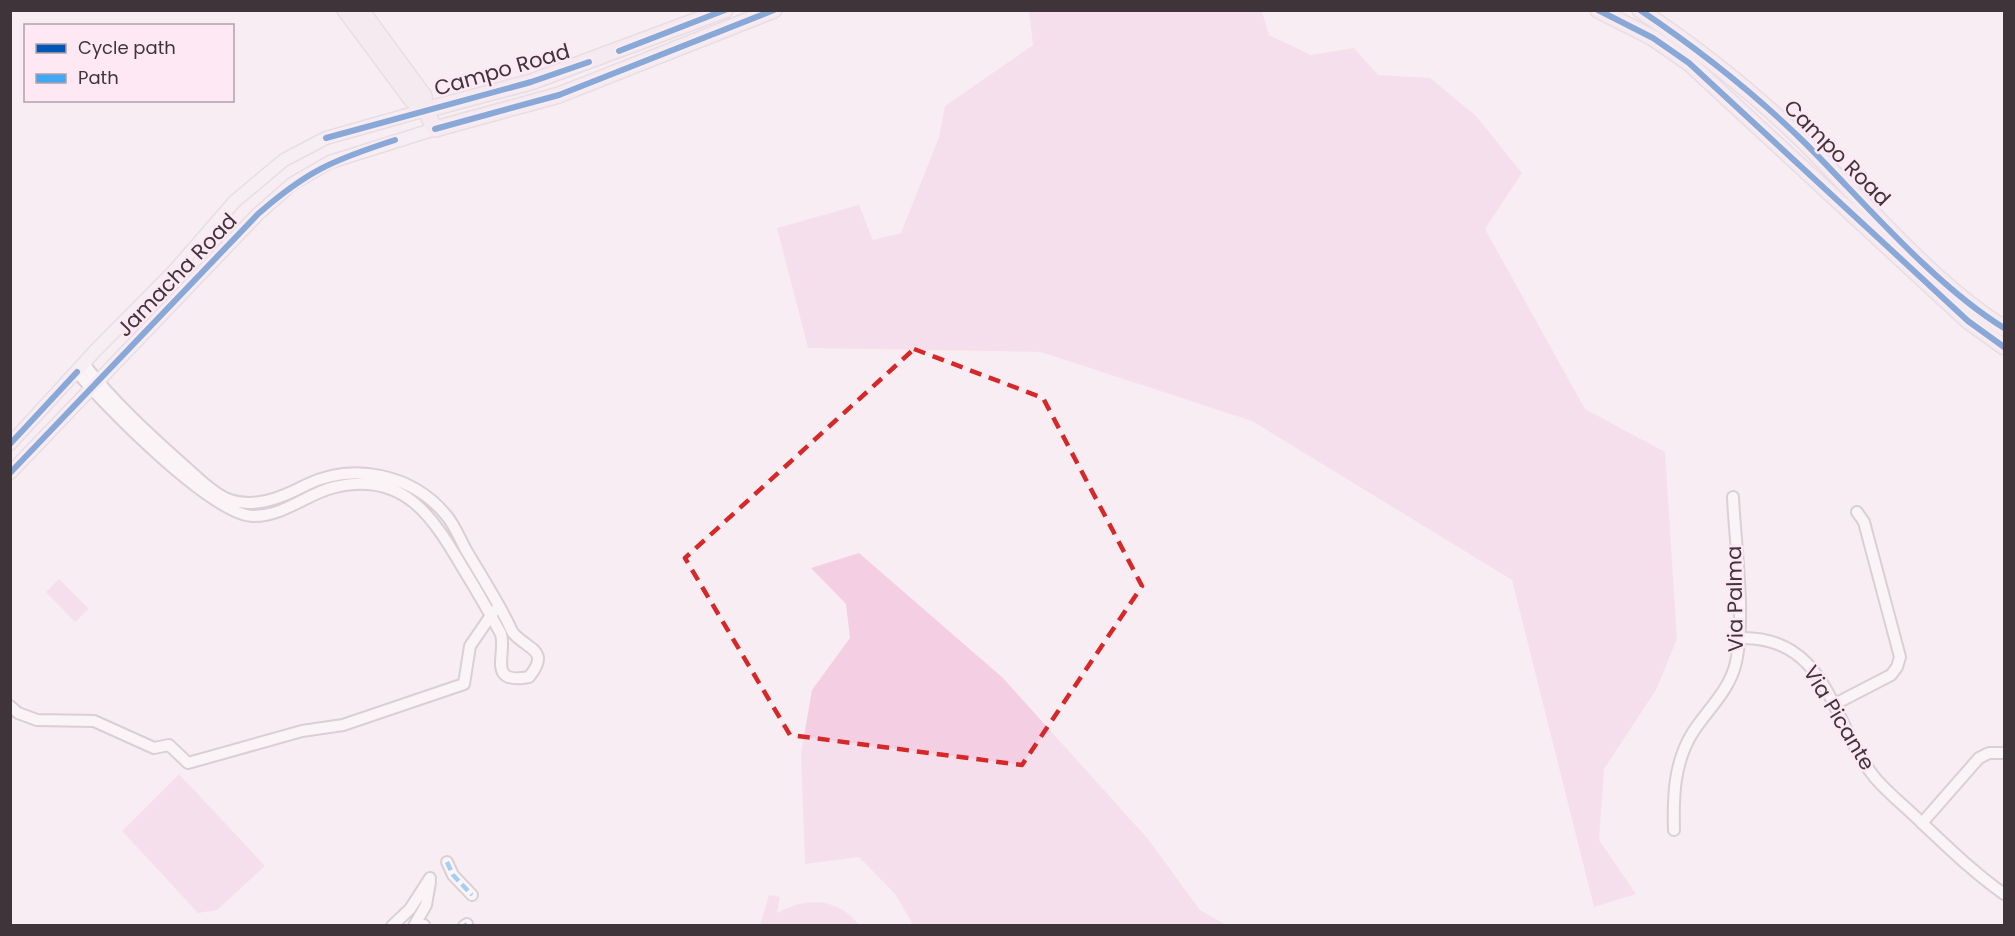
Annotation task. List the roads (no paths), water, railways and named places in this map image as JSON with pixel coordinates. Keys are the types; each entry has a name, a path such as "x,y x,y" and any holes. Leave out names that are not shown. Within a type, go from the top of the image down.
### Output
{"highway":[{"name":"Campo Road","path":"345,10 411,99 425,110"},
{"name":"Campo Road","path":"361,10 424,96 425,110 435,129 560,95 710,35 777,15"},
{"name":"Campo Road","path":"425,110 531,82 724,10"},
{"name":"Campo Road","path":"1598,10 1653,38 1689,63 1968,321 2004,347"},
{"name":"Campo Road","path":"1640,10 1676,34 1776,115 1947,284 2004,328"}],"main road":[{"name":"Jamacha Road","path":"10,444 174,271 235,201 284,160 326,138 425,110"},
{"name":"Jamacha Road","path":"10,473 251,221 292,184 330,162 435,129"}],"street":[{"path":"80,368 94,385 210,498 233,512 254,516 280,511 324,489 366,483 400,494 424,508 439,527 491,615 504,643 499,660 501,668 506,675 517,680 529,678 536,669 538,660 536,650 513,633 447,515 406,483 359,472 336,474 266,502 242,503 227,499 215,493 94,385"},
{"name":"Via Palma","path":"1674,830 1677,771 1683,750 1727,684 1736,664 1740,638 1733,496"},
{"path":"1835,704 1891,675 1897,668 1900,657 1864,522 1857,512"},
{"path":"10,706 18,713 38,720 94,721 154,748 169,745 188,763 302,731 344,725 464,684 470,646 498,606"},
{"name":"Via Picante","path":"1740,638 1769,640 1792,651 1812,668 1835,704 1869,770 1977,875 2004,894"},
{"path":"1922,823 1979,758 1994,752 2004,753"},
{"path":"447,862 453,874 472,895"},
{"path":"392,926 410,909 430,878 431,888 426,905 414,926"}]}
